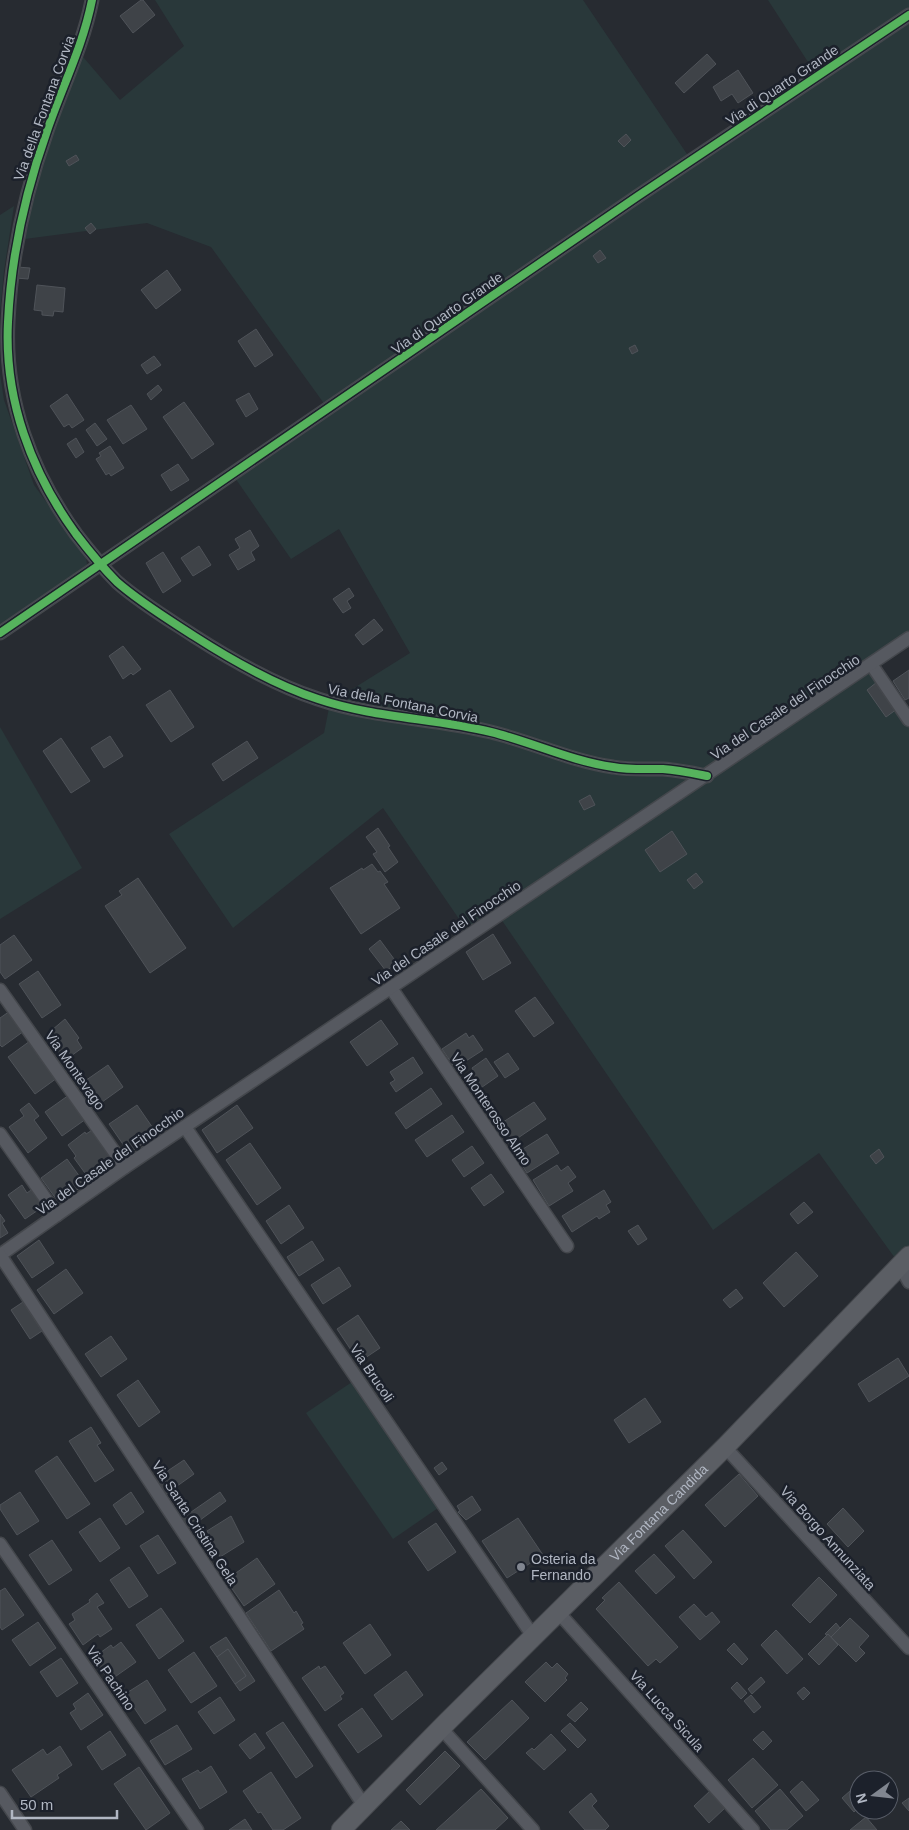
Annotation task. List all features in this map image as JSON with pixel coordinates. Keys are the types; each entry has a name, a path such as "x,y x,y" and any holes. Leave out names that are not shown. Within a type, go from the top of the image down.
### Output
{"main road":[{"name":"Via Fontana Candida","path":"342,1830 441,1728 725,1447 905,1261"}],"street":[{"name":"Via della Fontana Corvia","path":"92,0 80,45 48,126 26,198 12,276 7,349 9,377 15,404 35,464 58,507 101,565 132,594 202,641 256,672 309,696 352,709 494,733 562,755 607,766 668,770 707,776"},
{"name":"Via di Quarto Grande","path":"0,634 638,196 909,15"},
{"name":"Via del Casale del Finocchio","path":"0,1255 125,1167 909,638"},
{"path":"871,664 909,720"},
{"name":"Via Monterosso Almo","path":"390,988 567,1246"},
{"name":"Via Montevago","path":"0,990 125,1167"},
{"name":"Via Brucoli","path":"185,1127 533,1636"},
{"path":"0,1134 57,1215"},
{"name":"Via Santa Cristina Gela","path":"0,1255 365,1807"},
{"path":"905,1261 909,1282"},
{"name":"Via Borgo Annunziata","path":"725,1447 909,1648"},
{"name":"Via Pachino","path":"0,1544 196,1830"},
{"name":"Via Lucca Sicula","path":"558,1612 753,1830"},
{"path":"441,1728 533,1830"},
{"path":"0,1793 25,1830"}],"shaded area":[{"path":"155,0 583,0 691,160 817,76 768,0 909,0 909,638 871,664 909,720 909,1256 900,1265 819,1153 713,1230 499,916 470,935 383,808 233,928 169,834 324,733 330,703 410,653 339,529 291,559 233,475 328,409 211,247 147,223 17,240 78,51 120,100 184,46"},
{"path":"14,206 4,271 0,313 0,215"},
{"path":"0,374 4,400 34,485 86,557 87,565 0,625"},
{"path":"0,727 82,868 0,919"},
{"path":"352,1382 438,1508 393,1539 306,1413"}],"building":[{"path":"141,0 155,15 133,33 120,16"},
{"path":"707,54 716,64 684,93 675,83"},
{"path":"738,70 753,93 738,103 732,94 721,101 713,87"},
{"path":"626,134 631,140 624,147 618,141"},
{"path":"76,155 79,160 69,166 66,161"},
{"path":"91,223 96,229 90,234 85,228"},
{"path":"600,250 606,258 598,263 593,256"},
{"path":"17,267 30,268 28,279 16,278"},
{"path":"167,270 181,290 156,309 141,290"},
{"path":"37,285 65,288 63,312 54,311 53,316 42,315 42,311 34,310"},
{"path":"256,329 273,355 255,367 238,341"},
{"path":"635,345 638,351 632,354 629,348"},
{"path":"154,356 161,365 147,374 141,365"},
{"path":"158,385 162,390 151,400 147,394"},
{"path":"249,393 258,409 246,417 236,400"},
{"path":"67,394 84,420 72,428 69,424 64,427 50,406"},
{"path":"184,402 214,444 192,459 163,417"},
{"path":"131,405 147,429 123,444 107,420"},
{"path":"95,423 107,439 97,446 86,430"},
{"path":"76,438 84,452 76,458 67,444"},
{"path":"110,446 124,468 111,476 109,473 106,475 96,459 101,456 99,453"},
{"path":"178,464 189,480 171,491 161,475"},
{"path":"250,530 259,546 251,552 255,560 238,570 229,555 240,548 235,539"},
{"path":"199,546 211,565 193,576 181,558"},
{"path":"163,552 181,581 163,593 146,563"},
{"path":"349,588 354,596 347,601 351,608 343,613 333,599"},
{"path":"374,619 383,630 363,645 355,635"},
{"path":"123,646 141,669 123,679 109,656"},
{"path":"909,670 909,698 905,700 893,681"},
{"path":"877,682 897,709 886,717 867,690"},
{"path":"170,690 194,727 171,742 146,705"},
{"path":"110,736 123,756 104,768 91,748"},
{"path":"61,738 90,781 71,793 43,751"},
{"path":"247,741 258,758 223,781 212,764"},
{"path":"590,795 595,805 584,810 579,801"},
{"path":"378,828 398,862 385,872 373,854 377,852 366,837"},
{"path":"672,831 687,854 660,872 645,850"},
{"path":"372,864 388,882 384,884 400,908 361,934 330,888"},
{"path":"696,873 703,882 694,889 687,880"},
{"path":"138,878 186,948 150,973 105,906 122,895 119,891"},
{"path":"493,934 511,963 483,980 466,952"},
{"path":"14,935 32,960 5,979 0,972 0,945"},
{"path":"380,940 397,963 386,971 369,949"},
{"path":"38,971 61,1005 42,1018 19,984"},
{"path":"535,997 554,1023 534,1037 515,1011"},
{"path":"10,1011 24,1031 2,1047 0,1045 0,1018"},
{"path":"65,1019 79,1038 77,1040 82,1048 64,1061 46,1035"},
{"path":"381,1020 398,1044 367,1066 350,1042"},
{"path":"466,1033 469,1038 473,1035 483,1050 455,1068 442,1049"},
{"path":"30,1041 57,1078 35,1094 8,1057"},
{"path":"508,1053 519,1069 505,1078 494,1062"},
{"path":"413,1057 423,1073 396,1092 390,1083 395,1080 390,1072"},
{"path":"486,1058 498,1076 475,1092 464,1077 473,1070 472,1068"},
{"path":"108,1065 123,1087 98,1105 82,1083"},
{"path":"431,1088 442,1104 406,1129 395,1113"},
{"path":"69,1095 86,1119 62,1136 45,1112"},
{"path":"534,1102 546,1119 509,1144 497,1126"},
{"path":"29,1103 39,1116 34,1120 47,1138 28,1153 9,1127 24,1116 20,1110"},
{"path":"137,1105 157,1134 129,1153 109,1124"},
{"path":"237,1105 253,1128 217,1153 202,1130"},
{"path":"452,1115 464,1132 427,1157 415,1140"},
{"path":"94,1129 117,1161 90,1180 74,1158 76,1156 68,1145 85,1132 86,1134"},
{"path":"547,1134 559,1153 527,1173 515,1154"},
{"path":"250,1143 281,1188 257,1205 226,1160"},
{"path":"472,1146 484,1163 464,1177 452,1160"},
{"path":"879,1149 884,1157 876,1164 870,1156"},
{"path":"67,1159 85,1184 59,1203 41,1178"},
{"path":"557,1165 561,1171 568,1166 576,1177 568,1183 573,1191 549,1206 533,1180"},
{"path":"491,1174 504,1192 484,1206 471,1188"},
{"path":"22,1185 27,1193 35,1187 47,1204 25,1219 8,1195"},
{"path":"604,1190 611,1202 606,1205 610,1212 599,1219 597,1216 572,1232 562,1216"},
{"path":"804,1202 813,1212 798,1224 790,1214"},
{"path":"289,1205 304,1228 281,1244 266,1221"},
{"path":"0,1214 5,1221 2,1223 8,1233 0,1238"},
{"path":"638,1225 647,1239 638,1245 628,1231"},
{"path":"39,1240 54,1263 32,1278 17,1256"},
{"path":"312,1241 324,1260 299,1276 287,1257"},
{"path":"796,1252 818,1276 784,1307 763,1283"},
{"path":"339,1267 351,1286 323,1304 311,1285"},
{"path":"66,1269 83,1293 54,1314 37,1290"},
{"path":"736,1289 743,1298 730,1308 723,1300"},
{"path":"23,1302 42,1331 30,1339 11,1310"},
{"path":"358,1315 380,1348 359,1362 337,1329"},
{"path":"111,1336 127,1359 101,1377 85,1354"},
{"path":"898,1358 909,1376 869,1402 858,1384"},
{"path":"138,1380 160,1412 139,1427 117,1395"},
{"path":"645,1398 661,1422 629,1443 614,1420"},
{"path":"91,1427 101,1443 97,1445 114,1470 95,1482 69,1441"},
{"path":"57,1456 90,1504 67,1519 35,1471"},
{"path":"184,1460 194,1474 166,1494 159,1485 167,1480 163,1474"},
{"path":"442,1462 447,1469 439,1475 434,1468"},
{"path":"739,1474 758,1496 725,1527 705,1505"},
{"path":"20,1492 39,1521 17,1535 0,1509 0,1505"},
{"path":"131,1492 144,1512 126,1525 113,1505"},
{"path":"220,1492 226,1501 188,1529 181,1519"},
{"path":"472,1496 481,1510 466,1520 458,1512 460,1511 457,1506"},
{"path":"843,1508 864,1531 848,1547 827,1524"},
{"path":"231,1516 244,1542 220,1557 208,1537 210,1536 207,1531"},
{"path":"100,1518 120,1548 100,1562 79,1532"},
{"path":"518,1518 543,1555 507,1578 482,1541"},
{"path":"436,1523 456,1552 428,1571 408,1542"},
{"path":"683,1530 712,1562 694,1579 665,1546"},
{"path":"158,1535 176,1563 158,1574 140,1546"},
{"path":"52,1540 72,1570 49,1585 29,1555"},
{"path":"654,1554 675,1577 656,1594 635,1571"},
{"path":"257,1558 275,1584 244,1606 226,1580"},
{"path":"129,1567 148,1596 129,1608 110,1580"},
{"path":"819,1577 837,1595 810,1623 792,1605"},
{"path":"619,1582 678,1647 660,1663 656,1659 648,1666 596,1609 605,1600 602,1598"},
{"path":"5,1588 24,1615 2,1630 0,1627 0,1591"},
{"path":"279,1590 294,1613 296,1611 303,1623 301,1624 304,1629 271,1651 246,1613"},
{"path":"97,1593 104,1603 97,1607 112,1629 100,1637 98,1634 83,1645 69,1624 75,1620 72,1614 90,1602 89,1600"},
{"path":"694,1604 706,1617 712,1612 720,1622 700,1640 679,1617"},
{"path":"161,1608 184,1641 159,1659 136,1625"},
{"path":"850,1618 869,1636 859,1647 865,1653 856,1662 831,1637"},
{"path":"38,1622 56,1648 30,1666 12,1640"},
{"path":"836,1623 840,1628 831,1637 825,1634"},
{"path":"370,1624 391,1655 365,1674 343,1643"},
{"path":"776,1630 803,1659 787,1674 761,1645"},
{"path":"828,1634 838,1645 819,1665 808,1654"},
{"path":"226,1637 255,1681 240,1691 235,1684 246,1676 228,1649 217,1657 210,1647"},
{"path":"121,1642 136,1662 109,1681 93,1658 111,1645 113,1648"},
{"path":"734,1643 748,1659 742,1665 727,1650"},
{"path":"228,1649 246,1676 235,1684 217,1657"},
{"path":"194,1652 217,1686 191,1703 168,1670"},
{"path":"61,1658 78,1683 57,1697 40,1672"},
{"path":"546,1662 552,1668 557,1663 568,1674 565,1678 567,1680 545,1702 525,1682"},
{"path":"319,1666 320,1669 325,1666 344,1693 340,1696 342,1699 325,1711 302,1678"},
{"path":"406,1671 423,1695 392,1720 374,1695"},
{"path":"761,1677 765,1682 752,1694 748,1689"},
{"path":"147,1680 166,1710 145,1724 125,1694"},
{"path":"737,1682 747,1693 741,1699 731,1688"},
{"path":"804,1687 810,1693 803,1700 797,1693"},
{"path":"88,1693 103,1715 81,1730 70,1713 76,1709 73,1704"},
{"path":"751,1695 761,1707 754,1713 744,1701"},
{"path":"220,1697 235,1720 214,1734 198,1712"},
{"path":"512,1700 529,1718 485,1760 467,1742"},
{"path":"581,1702 588,1709 575,1722 567,1715"},
{"path":"362,1708 382,1736 358,1753 338,1725"},
{"path":"283,1722 313,1766 296,1778 266,1733"},
{"path":"570,1723 586,1740 578,1748 561,1731"},
{"path":"177,1725 192,1749 165,1765 150,1741"},
{"path":"110,1731 126,1755 102,1770 87,1747"},
{"path":"763,1731 772,1741 763,1750 753,1740"},
{"path":"255,1733 265,1748 250,1759 239,1745"},
{"path":"551,1734 566,1750 544,1770 526,1753 532,1748 534,1750"},
{"path":"60,1746 72,1765 57,1775 59,1778 31,1797 12,1770 43,1749 47,1755"},
{"path":"445,1751 460,1766 420,1805 406,1790"},
{"path":"753,1758 778,1785 752,1808 728,1780"},
{"path":"211,1766 227,1792 200,1809 182,1779 198,1770 200,1773"},
{"path":"139,1767 170,1813 146,1830 114,1784"},
{"path":"271,1772 301,1818 283,1830 273,1830 261,1812 258,1813 243,1791"},
{"path":"802,1781 819,1800 806,1811 790,1792"},
{"path":"481,1789 508,1818 495,1830 436,1830"},
{"path":"780,1789 803,1816 787,1830 771,1830 755,1811"},
{"path":"711,1790 726,1807 709,1823 694,1806"},
{"path":"849,1792 849,1806 842,1798"},
{"path":"591,1793 597,1801 592,1806 609,1826 605,1830 585,1830 569,1812"},
{"path":"909,1798 909,1811 902,1803"},
{"path":"245,1819 252,1830 229,1830"},
{"path":"862,1820 869,1820 877,1830 850,1830"},
{"path":"401,1821 410,1830 391,1830"}],"cycle path":[{"path":"92,0 83,34 47,131 32,178 20,225 12,273 8,322 8,351 11,379 16,407 24,434 46,486 86,547 117,582 155,610 209,645 270,680 318,699 361,710 491,732 597,764 625,769 669,769 707,776"},
{"path":"0,633 638,196 909,15"}],"place":[{"name":"Osteria da Fernando","path":"521,1567"}]}
